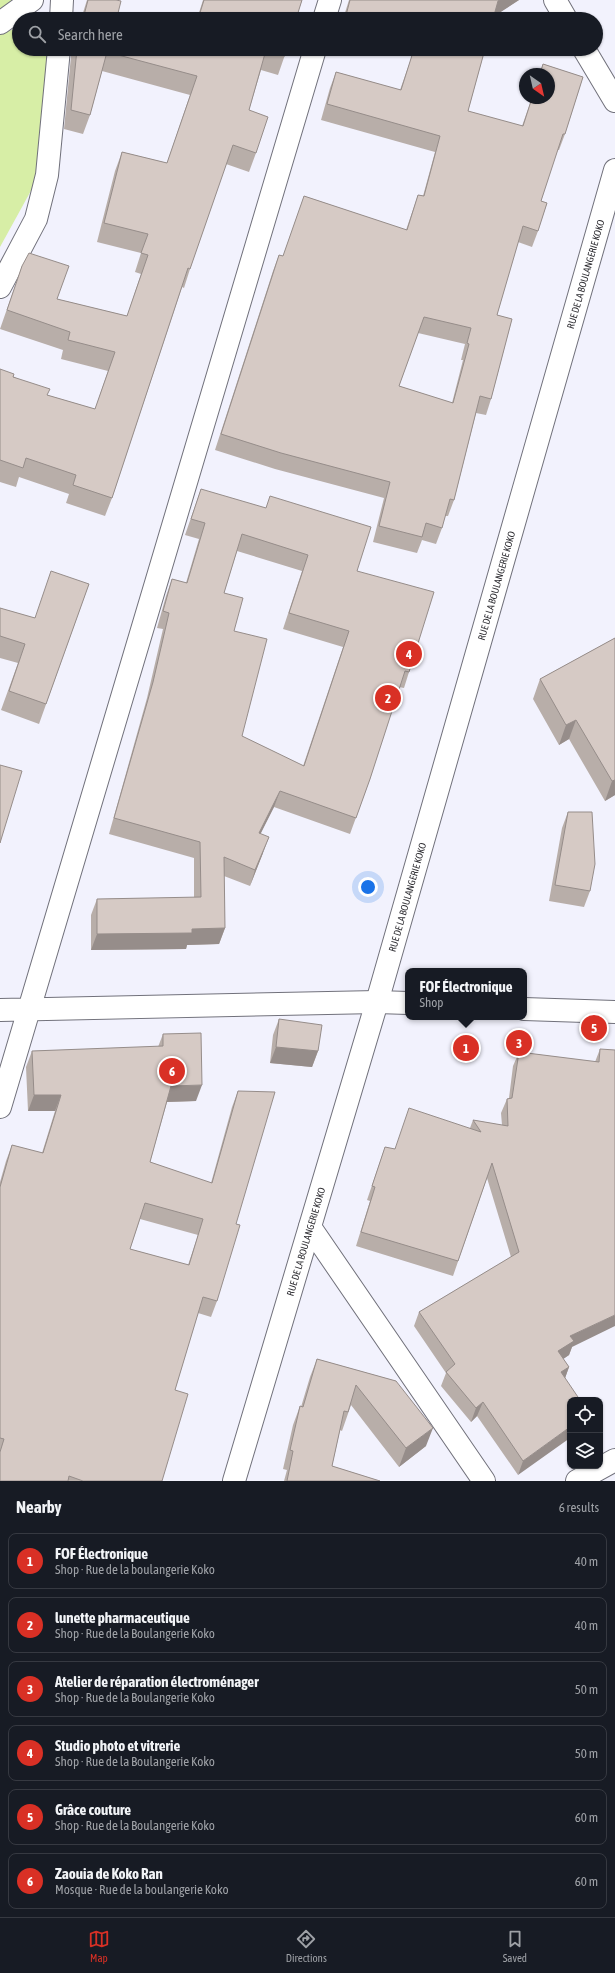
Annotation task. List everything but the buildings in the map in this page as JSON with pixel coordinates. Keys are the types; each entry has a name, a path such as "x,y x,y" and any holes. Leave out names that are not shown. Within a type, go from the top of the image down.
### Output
{"street":[{"path":"15,12 32,0"},
{"path":"61,12 62,0"},
{"path":"326,12 330,0"},
{"path":"555,0 562,12"},
{"path":"0,23 12,14"},
{"path":"0,287 36,219 47,175 58,56"},
{"path":"0,1107 313,56"},
{"path":"588,56 615,101"},
{"name":"RUE DE LA BOULANGERIE KOKO","path":"234,1481 377,1002 615,170"},
{"path":"0,1010 377,1002 405,1004"},
{"path":"527,1008 615,1012"},
{"path":"310,1227 484,1481"},
{"path":"577,1481 615,1460"}],"green space":[{"path":"0,0 17,0 0,16"},
{"path":"12,30 12,56 55,56 52,83 33,187 0,247 0,33"}],"place":[{"name":"Studio photo et vitrerie","path":"409,654"},
{"name":"lunette pharmaceutique","path":"388,698"},
{"name":"Grâce couture","path":"594,1028"},
{"name":"Atelier de réparation électroménager","path":"519,1043"},
{"name":"FOF Électronique","path":"466,1048"},
{"name":"Zaouia de Koko Ran","path":"172,1071"}]}
